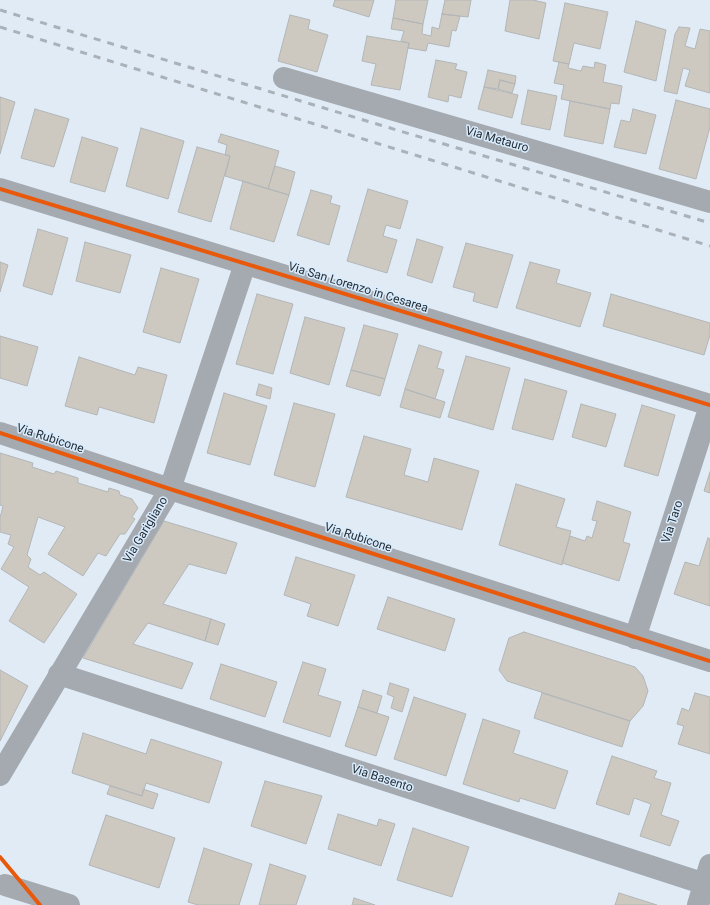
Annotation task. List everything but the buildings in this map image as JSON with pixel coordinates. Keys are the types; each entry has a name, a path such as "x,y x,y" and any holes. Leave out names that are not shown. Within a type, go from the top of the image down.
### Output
{"street":[{"name":"Via Metauro","path":"284,78 710,202"},
{"name":"Via San Lorenzo in Cesarea","path":"0,190 710,406"},
{"name":"Via Garigliano","path":"0,775 170,489 245,264"},
{"name":"Via Taro","path":"635,638 710,406"},
{"name":"Via Rubicone","path":"0,433 170,489 710,661"},
{"name":"Via Basento","path":"59,674 707,874"},
{"path":"698,905 707,874"},
{"path":"3,882 22,905"},
{"path":"3,882 69,905"}],"railway":[{"path":"0,10 710,223"},
{"path":"0,27 710,246"}],"cycle path":[{"path":"0,189 710,405"},
{"path":"0,433 170,489 710,661"},
{"path":"0,857 40,905"}]}
